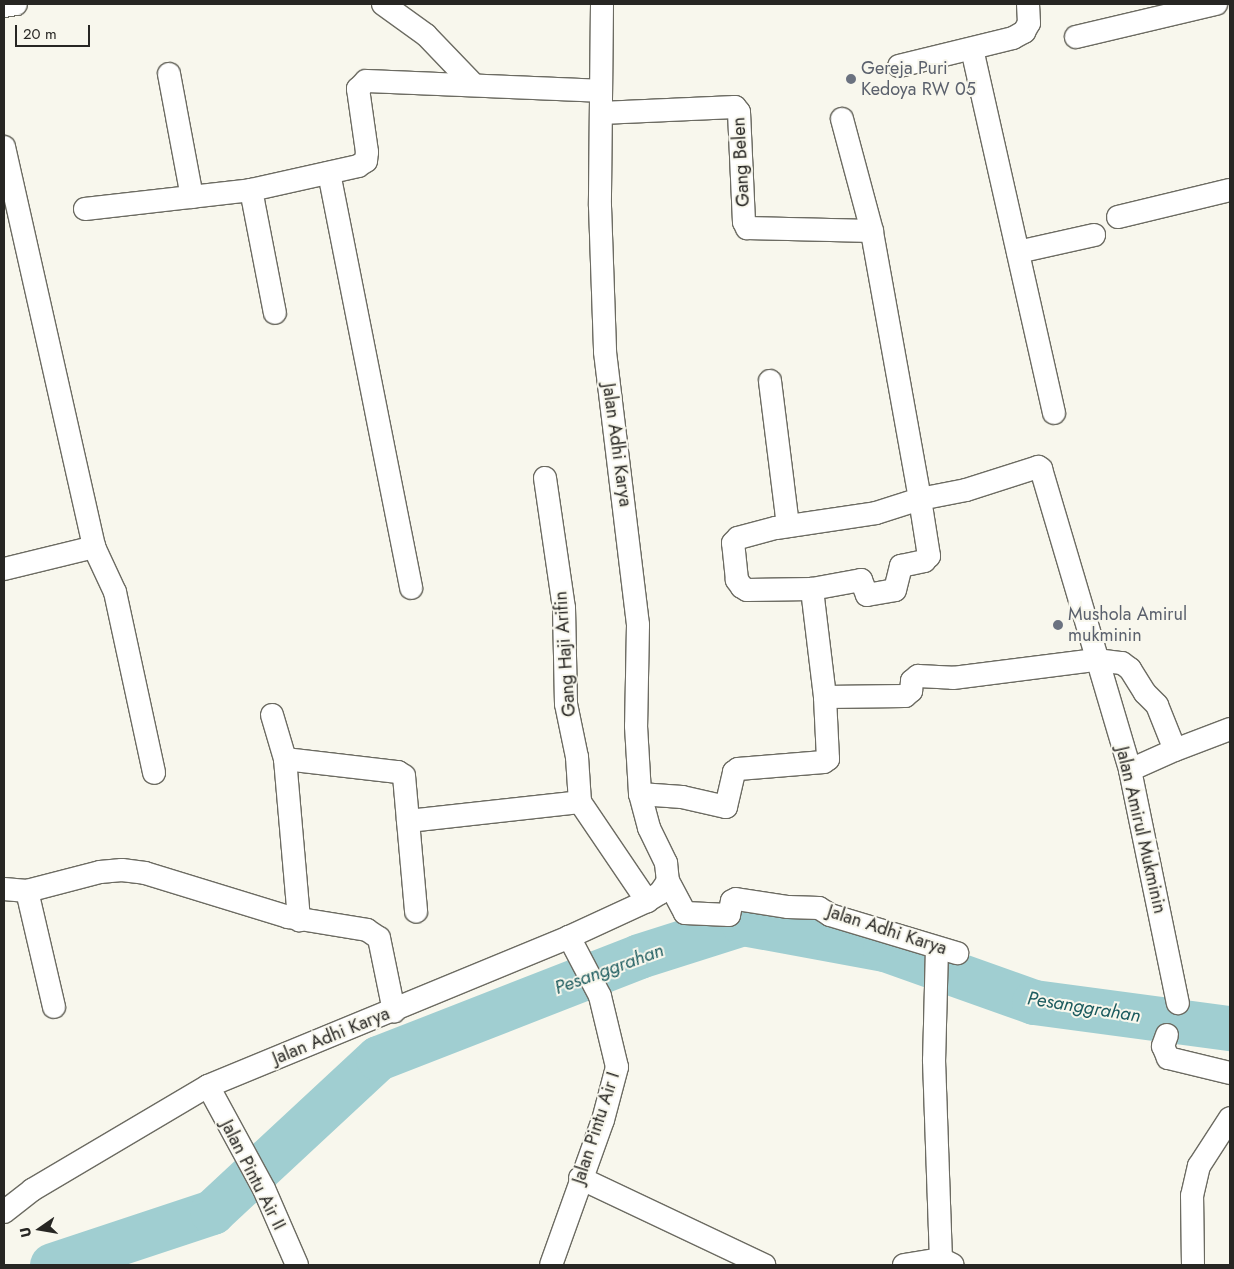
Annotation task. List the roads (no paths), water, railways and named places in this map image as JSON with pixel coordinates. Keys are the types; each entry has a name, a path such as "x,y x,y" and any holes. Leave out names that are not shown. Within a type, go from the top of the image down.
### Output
{"street":[{"path":"4,6 16,4"},
{"path":"383,4 426,35 472,84"},
{"name":"Jalan Adhi Karya","path":"602,4 600,102 605,352 638,625 636,736 640,794 649,828 666,863 668,881 685,912 729,915 732,901 736,899 788,908 819,908 830,915 943,951 934,1002 947,1262"},
{"path":"899,66 972,49 1024,32 1029,23 1028,4"},
{"path":"1076,37 1216,4"},
{"path":"972,49 1054,413"},
{"path":"169,74 192,197"},
{"path":"86,209 251,190 329,173 366,161 358,99 360,83 366,80 472,84 600,102"},
{"name":"Gang Belen","path":"600,102 735,107 738,112 744,222 747,228 872,231"},
{"path":"842,119 872,231 920,499 929,556 924,561 901,566 895,590 867,595 861,580 812,589 747,590 737,580 733,542 738,538 788,526 876,512 920,499"},
{"path":"4,147 94,547 115,592 154,773"},
{"path":"329,173 411,588"},
{"path":"251,190 274,313"},
{"path":"1118,217 1230,190"},
{"path":"1018,252 1094,235"},
{"path":"770,381 788,526"},
{"name":"Jalan Amirul Mukminin","path":"920,499 966,490 1019,471 1041,469 1130,770 1178,1003"},
{"name":"Gang Haji Arifin","path":"545,478 564,608 566,704 577,757 580,802"},
{"path":"4,570 94,547"},
{"path":"640,794 682,797 726,807 734,772 738,769 824,762 828,759 825,697 812,589"},
{"path":"825,697 905,696 911,691 912,681 918,676 953,678 1096,660 1122,663 1130,668 1145,693 1157,705 1175,750"},
{"path":"272,715 285,759 298,920"},
{"path":"1130,770 1230,729"},
{"path":"285,759 398,772 406,779 416,911"},
{"path":"408,822 580,802 647,901"},
{"path":"4,889 27,891 100,872 122,870 145,873 298,920 367,930 379,938 394,1011"},
{"name":"Jalan Adhi Karya","path":"4,1212 32,1190 208,1086 394,1011 568,937 647,901 660,893 668,881"},
{"path":"27,891 54,1007"},
{"name":"Jalan Pintu Air I","path":"551,1265 580,1178 603,1120 617,1067 600,996 568,937"},
{"path":"1167,1036 1163,1046 1168,1058 1230,1073"},
{"name":"Jalan Pintu Air II","path":"208,1086 264,1189 297,1265"},
{"path":"1193,1265 1192,1196 1199,1166 1230,1118"},
{"path":"580,1178 764,1265"},
{"path":"904,1265 947,1262"}],"waterway":[{"name":"Pesanggrahan","path":"52,1265 212,1212 378,1058 639,956 743,923 885,949 1034,1002 1230,1028"}],"place":[{"name":"Gereja Puri Kedoya RW 05","path":"851,79"},
{"name":"Mushola Amirul mukminin","path":"1058,625"}]}
